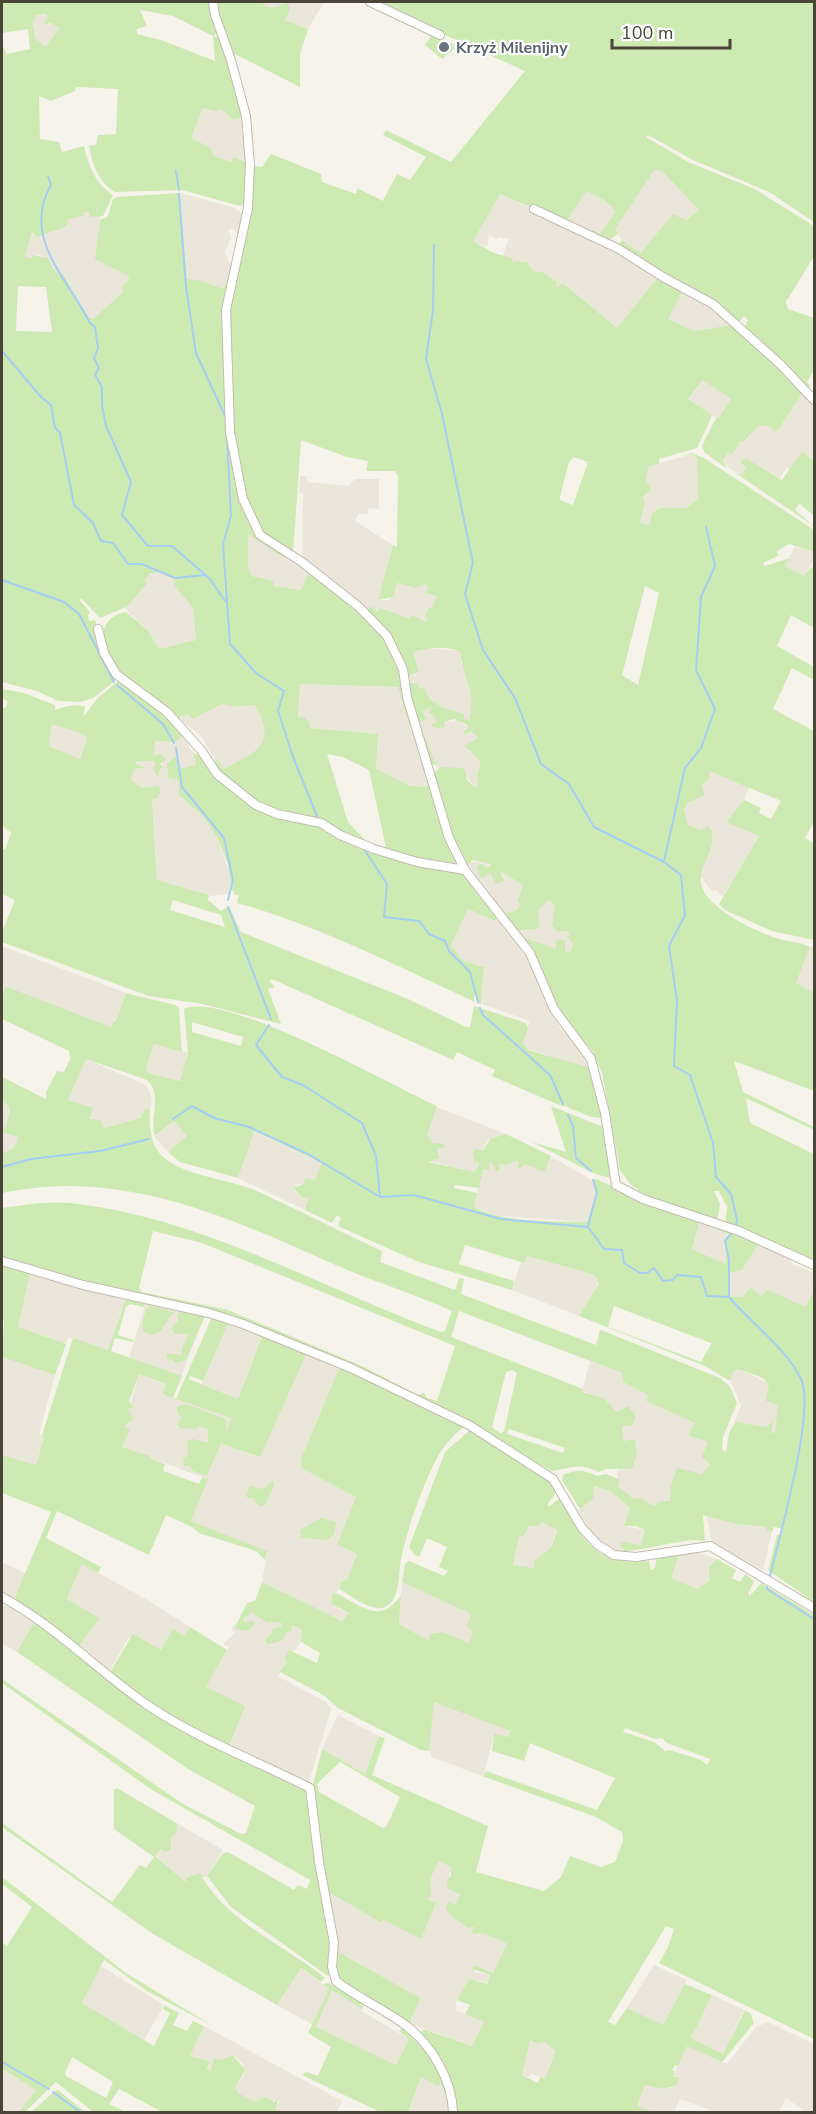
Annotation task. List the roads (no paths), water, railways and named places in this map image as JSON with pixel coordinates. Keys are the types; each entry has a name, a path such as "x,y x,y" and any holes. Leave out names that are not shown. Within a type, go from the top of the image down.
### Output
{"street":[{"path":"213,2 246,116 250,164 248,208 226,310 230,432 243,500 260,535 302,562 359,607 387,636 403,669 407,698 449,838 465,870 530,953 554,1009 591,1059 606,1113 615,1185 643,1199 739,1231 814,1265"},
{"path":"370,2 440,35"},
{"path":"534,208 619,249 663,277 713,304 780,364 814,400"},
{"path":"98,629 104,653 116,674 167,712 201,750 217,774 256,805 277,814 321,824 340,836 417,862 465,870"},
{"path":"2,1262 83,1285 209,1313 243,1324 351,1368 469,1425 553,1479 582,1528 598,1545 614,1555 636,1557 710,1546 814,1608"},
{"path":"2,1597 37,1619 146,1704 186,1729 310,1788 319,1862 334,1943 332,1967 336,1981 408,2027 419,2039 438,2061 453,2101 453,2112"}],"waterway":[{"path":"176,171 179,190"},
{"path":"48,176 51,185 43,204 41,222 44,240 60,273 90,323 95,327 98,348 94,358 99,368 95,375 102,387 102,405 106,426 131,482 122,515 148,546 172,546 210,579 225,601"},
{"path":"179,194 186,287 196,353 226,418"},
{"path":"434,245 433,310 426,359 442,414 473,563 465,594 483,650 515,698 541,764 569,784 594,827 664,862 681,875 685,915 669,946 677,1000 674,1066 690,1075 713,1143 716,1177 731,1194 737,1220 736,1227"},
{"path":"2,351 41,397 51,405 55,428 60,433 74,505 93,523 101,541 113,543 128,564 142,564 175,578 205,575"},
{"path":"227,435 231,516 223,544 230,644 257,674 284,691 278,711 293,757 319,821"},
{"path":"664,861 685,768 701,748 715,709 696,670 701,597 715,566 706,527"},
{"path":"2,580 64,602 79,614 114,682"},
{"path":"117,685 163,724 174,743"},
{"path":"176,748 182,787 224,838 233,880 228,900"},
{"path":"338,829 351,836"},
{"path":"364,849 387,884 384,917 419,921 429,934 445,941 449,951 470,972 478,1002"},
{"path":"228,907 271,1019"},
{"path":"480,1008 483,1015 550,1075 563,1104"},
{"path":"269,1025 256,1045 282,1077 303,1085 362,1123 376,1156 380,1197 414,1195 501,1219 588,1227 604,1249 622,1250 624,1263 640,1273 647,1273 654,1268 663,1281 673,1280 677,1275 701,1277 707,1296 729,1297 778,1347 801,1379 804,1418 788,1505 770,1576"},
{"path":"173,1119 192,1106 214,1118 249,1127 308,1154 380,1197"},
{"path":"568,1115 573,1126 576,1158 591,1171"},
{"path":"2,1167 31,1159 100,1151 149,1139"},
{"path":"588,1226 597,1192 593,1180"},
{"path":"729,1297 729,1260 725,1241 732,1233"},
{"path":"767,1587 814,1619"},
{"path":"2,2062 49,2089"},
{"path":"53,2092 80,2112"}],"place":[{"name":"Krzyż Milenijny","path":"444,47"}]}
